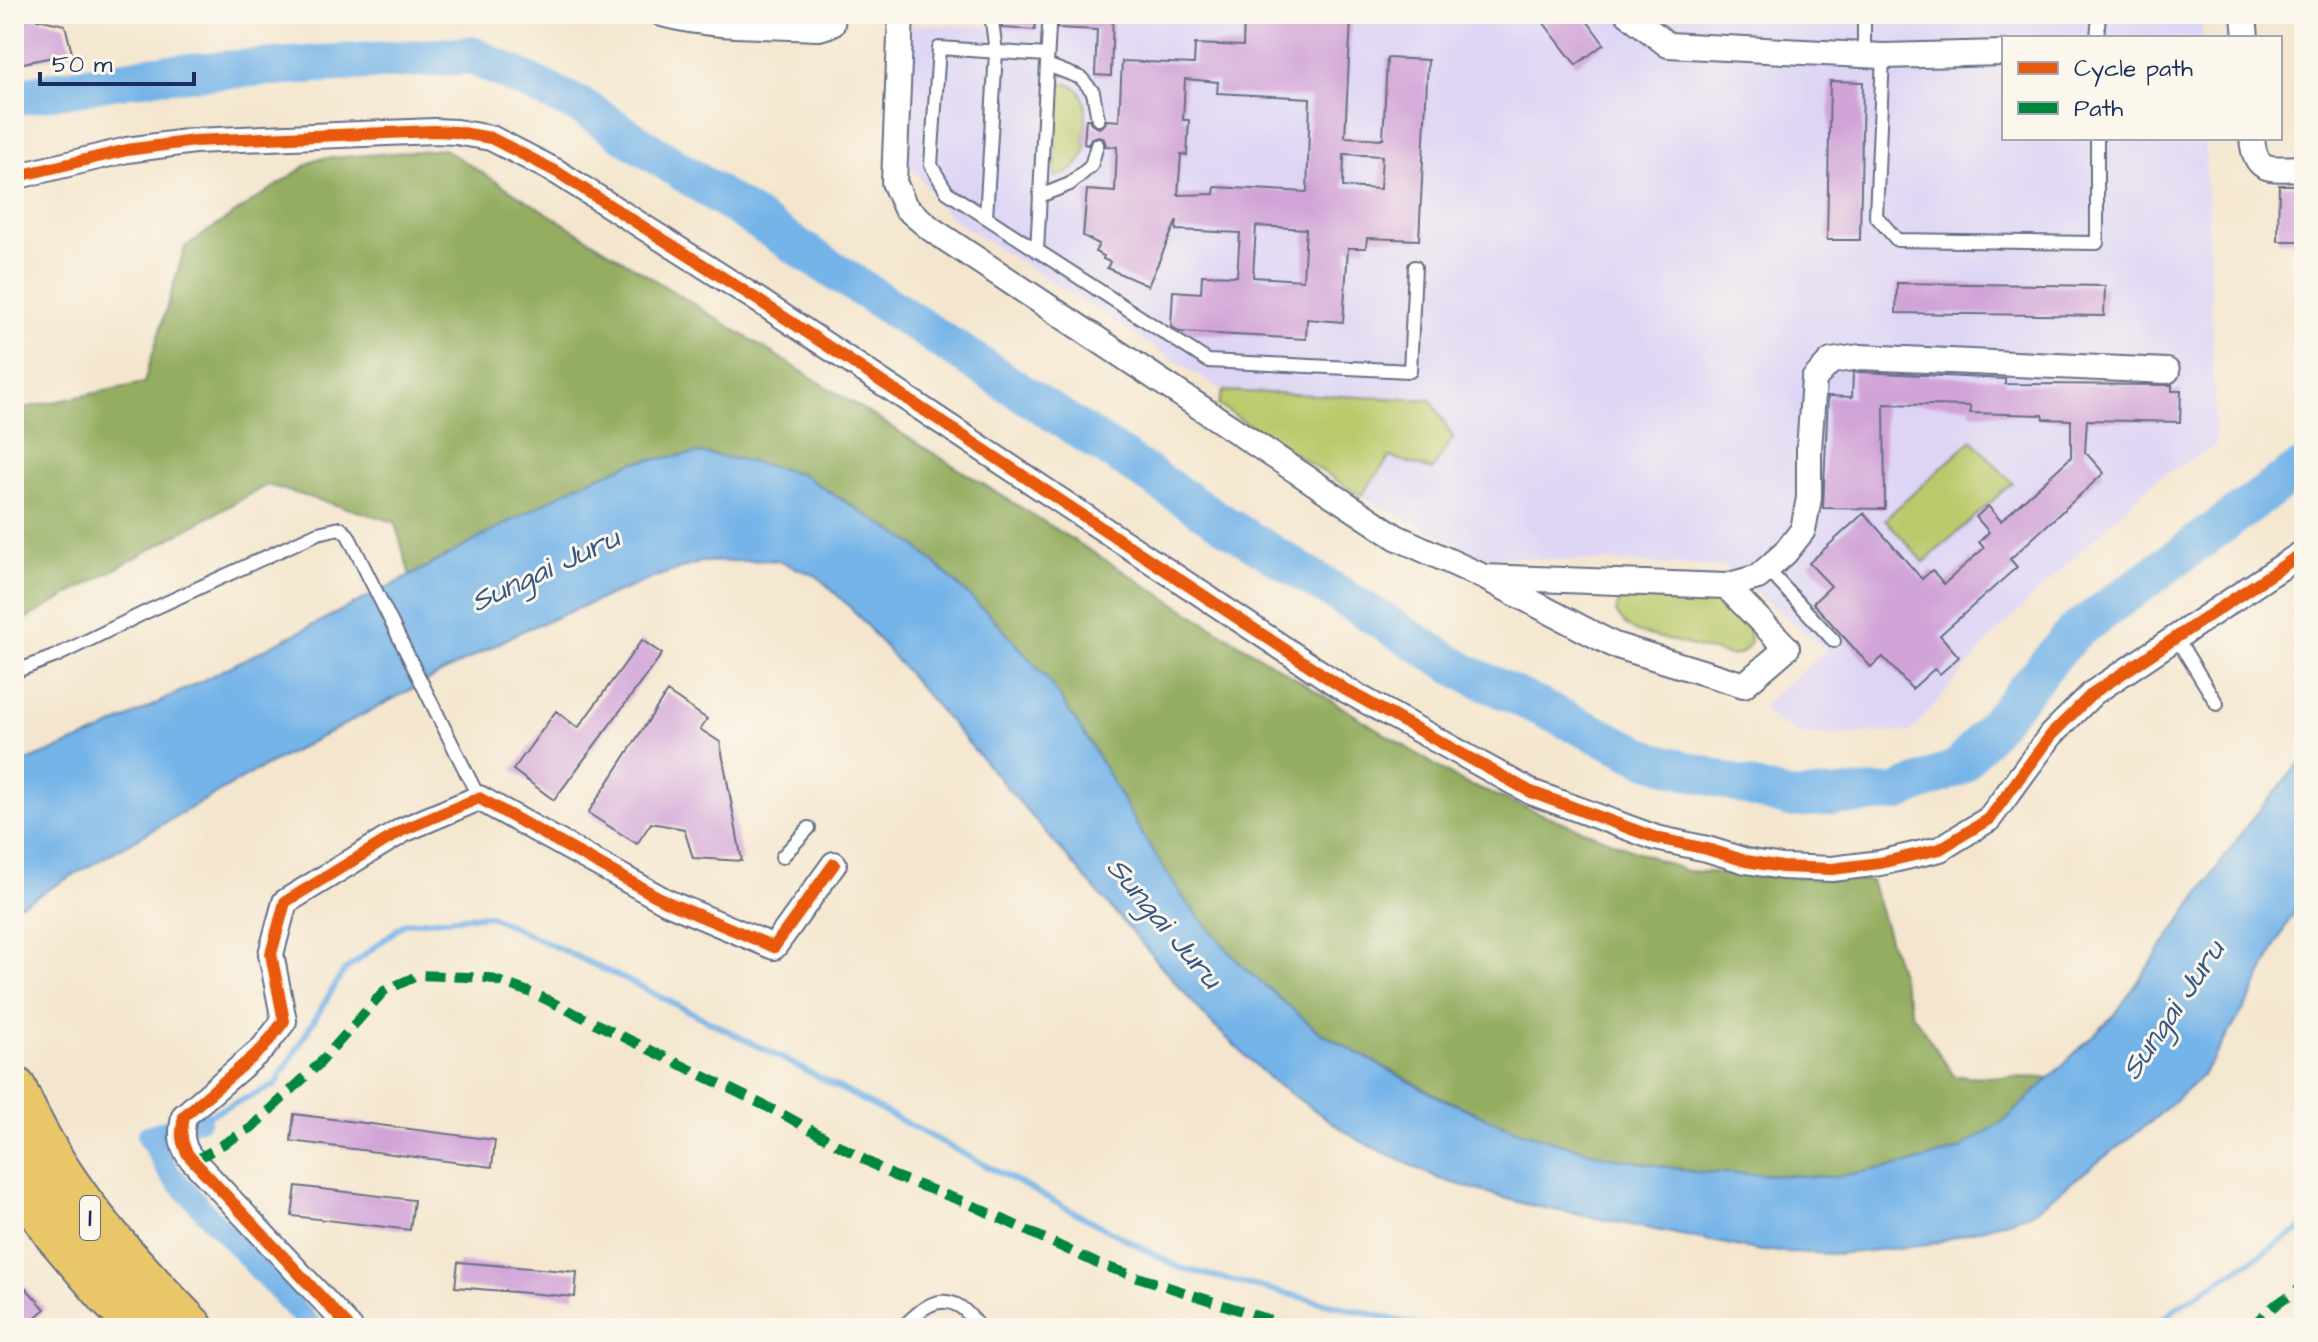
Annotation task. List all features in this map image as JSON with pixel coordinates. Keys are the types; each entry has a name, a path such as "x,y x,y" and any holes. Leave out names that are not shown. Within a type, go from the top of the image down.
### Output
{"highway":[{"name":"1","path":"14,1089 38,1141 84,1211 142,1279 191,1328"},
{"name":"1","path":"14,1171 56,1233 141,1328"}],"street":[{"path":"662,14 710,22 819,28 832,24 833,14"},
{"path":"901,14 894,182 905,207 944,238 1396,537 1484,577 1614,645 1744,685 1787,648 1726,586"},
{"path":"1628,14 1668,45 1873,56 2002,53"},
{"path":"2244,14 2246,36"},
{"path":"14,177 127,150 194,141 434,131 491,138 557,172 755,298 1346,690 1531,792 1656,838 1782,867 1832,869 1880,863 1940,849 1989,819 2051,735 2093,693 2304,552"},
{"path":"2252,140 2258,163 2268,168 2304,168"},
{"path":"1484,577 1726,586 1758,577 1785,553 1803,530 1809,498 1814,379 1831,361 1860,357 2167,371"},
{"path":"350,1328 182,1145 182,1125 263,1048 284,1021 271,954 285,902 403,830 479,798 667,902 774,947 834,864"}],"lane":[{"path":"986,217 996,52 991,14"},
{"path":"1864,14 1873,56 1876,216 1897,240 2097,243 2097,140"},
{"path":"2097,36 2099,14"},
{"path":"1037,251 1049,27"},
{"path":"1098,119 1093,92 1081,78 1047,60 939,48 931,165 947,192 1208,361 1410,371 1415,267"},
{"path":"1040,196 1070,184 1091,166 1097,145"},
{"path":"14,672 56,656 329,529 340,528 348,535 364,565 479,798"},
{"path":"1767,569 1834,641"},
{"path":"2176,637 2217,704"},
{"path":"782,857 809,828"},
{"path":"902,1328 924,1306 939,1302 958,1305 981,1328"}],"shaded area":[{"path":"1009,14 2201,14 2202,36 2002,36 2002,140 2205,140 2216,446 2157,478 1993,636 1911,732 1804,736 1779,724 1761,707 1826,650 1724,567 1480,556 1361,496 1431,400 1223,391 949,217 908,162 911,24 1008,28"}],"green space":[{"path":"1059,83 1070,85 1083,97 1086,115 1084,144 1087,145 1076,166 1055,177"},
{"path":"444,149 1464,783 1686,871 1871,881 1912,1013 1954,1076 2050,1078 2008,1118 1960,1149 1908,1164 1834,1177 1695,1172 1604,1156 1515,1130 1436,1095 1319,1032 1243,967 1185,901 1049,681 994,619 915,545 799,473 742,460 700,453 635,462 580,484 410,576 395,522 267,485 14,625 14,410 144,383 185,247 316,159"},
{"path":"1223,391 1431,400 1453,437 1432,470 1390,457 1361,496 1218,405"},
{"path":"1972,440 2012,483 1924,562 1885,519"},
{"path":"1633,590 1724,600 1749,629 1750,644 1742,653 1732,656 1637,632 1616,613 1621,598"}],"water":[{"name":"Sungai Juru","path":"700,453 799,473 915,545 994,619 1049,681 1185,901 1243,967 1319,1032 1436,1096 1515,1130 1605,1156 1695,1172 1834,1177 1908,1164 1960,1149 2008,1118 2116,1013 2247,825 2304,758 2304,897 2285,927 2250,999 2203,1075 2153,1120 2030,1214 1928,1245 1837,1254 1762,1251 1525,1204 1440,1179 1358,1140 1272,1081 1208,1020 853,610 817,576 776,560 701,562 658,576 522,631 256,771 14,907 14,766 100,732 410,576 580,484 635,462"}],"building":[{"path":"14,14 65,25 72,53 14,65"},
{"path":"1000,14 1036,14 1035,30 1002,28"},
{"path":"1048,14 1113,14 1111,76 1095,75 1097,30 1058,28"},
{"path":"1244,14 1324,14 1324,18 1351,19 1345,137 1383,139 1387,58 1428,60 1419,240 1367,238 1366,248 1348,248 1343,322 1307,319 1306,339 1180,332 1171,326 1173,291 1201,293 1202,275 1237,276 1240,233 1176,230 1177,220 1148,286 1107,268 1110,262 1095,252 1099,244 1083,236 1087,190 1115,192 1117,147 1106,146 1099,136 1091,138 1088,145 1084,144 1086,119 1099,128 1107,120 1119,121 1122,61 1194,64 1195,44 1243,46","holes":["1185,79 1218,82 1217,93 1310,98 1307,192 1215,187 1214,194 1178,195 1181,154 1187,155 1189,120 1183,120","1344,154 1382,156 1380,189 1343,187","1256,226 1306,229 1303,280 1253,277"]},
{"path":"1537,14 1582,14 1604,44 1576,65"},
{"path":"1830,81 1863,82 1860,240 1827,240"},
{"path":"2279,185 2304,185 2304,241 2278,241"},
{"path":"1897,283 2105,286 2104,316 1896,313"},
{"path":"1853,373 2005,379 2005,384 2172,385 2172,391 2181,391 2180,422 2087,420 2085,452 2104,473 2010,559 2017,567 1940,635 1959,657 1940,674 1934,669 1912,689 1883,657 1871,667 1813,603 1831,586 1809,563 1864,513 1922,579 1932,570 1944,584 1984,548 1979,542 1989,532 1976,517 1988,506 2001,521 2071,457 2071,420 2044,419 2043,415 1970,413 1970,406 1884,404 1885,509 1823,508 1828,396 1852,397"},
{"path":"642,640 662,654 554,800 513,770 556,711 578,728"},
{"path":"667,692 707,719 700,729 720,742 742,861 693,858 684,829 651,823 637,844 588,813"},
{"path":"294,1114 495,1140 492,1167 291,1141"},
{"path":"296,1186 414,1200 410,1230 292,1216"},
{"path":"458,1262 577,1272 575,1297 455,1287"},
{"path":"14,1275 45,1309 24,1327 14,1316"}],"waterway":[{"path":"14,97 156,74 471,55 584,108 1229,527 1465,672 1651,760 1790,799 1896,793 1959,767 2073,633 2304,468"},
{"path":"200,1119 275,1085 343,972 405,923 488,915 641,987 811,1073 1180,1268 1429,1328"},
{"path":"200,1119 148,1136 170,1174 313,1328"},
{"path":"2152,1328 2176,1308 2304,1227"}],"marked path":[{"path":"194,1161 251,1128 320,1063 384,991 419,975 489,978 535,994 786,1116 894,1176 970,1204 1098,1264 1294,1328"},
{"path":"2249,1328 2304,1286"}],"cycle path":[{"path":"14,177 127,150 194,141 434,131 491,138 557,172 755,298 1346,690 1531,792 1656,838 1782,867 1832,869 1880,863 1940,849 1989,819 2051,735 2093,693 2304,552"},
{"path":"350,1328 189,1156 183,1142 184,1116 263,1048 284,1021 271,954 285,902 403,830 479,798 667,902 774,947 834,864"}]}
